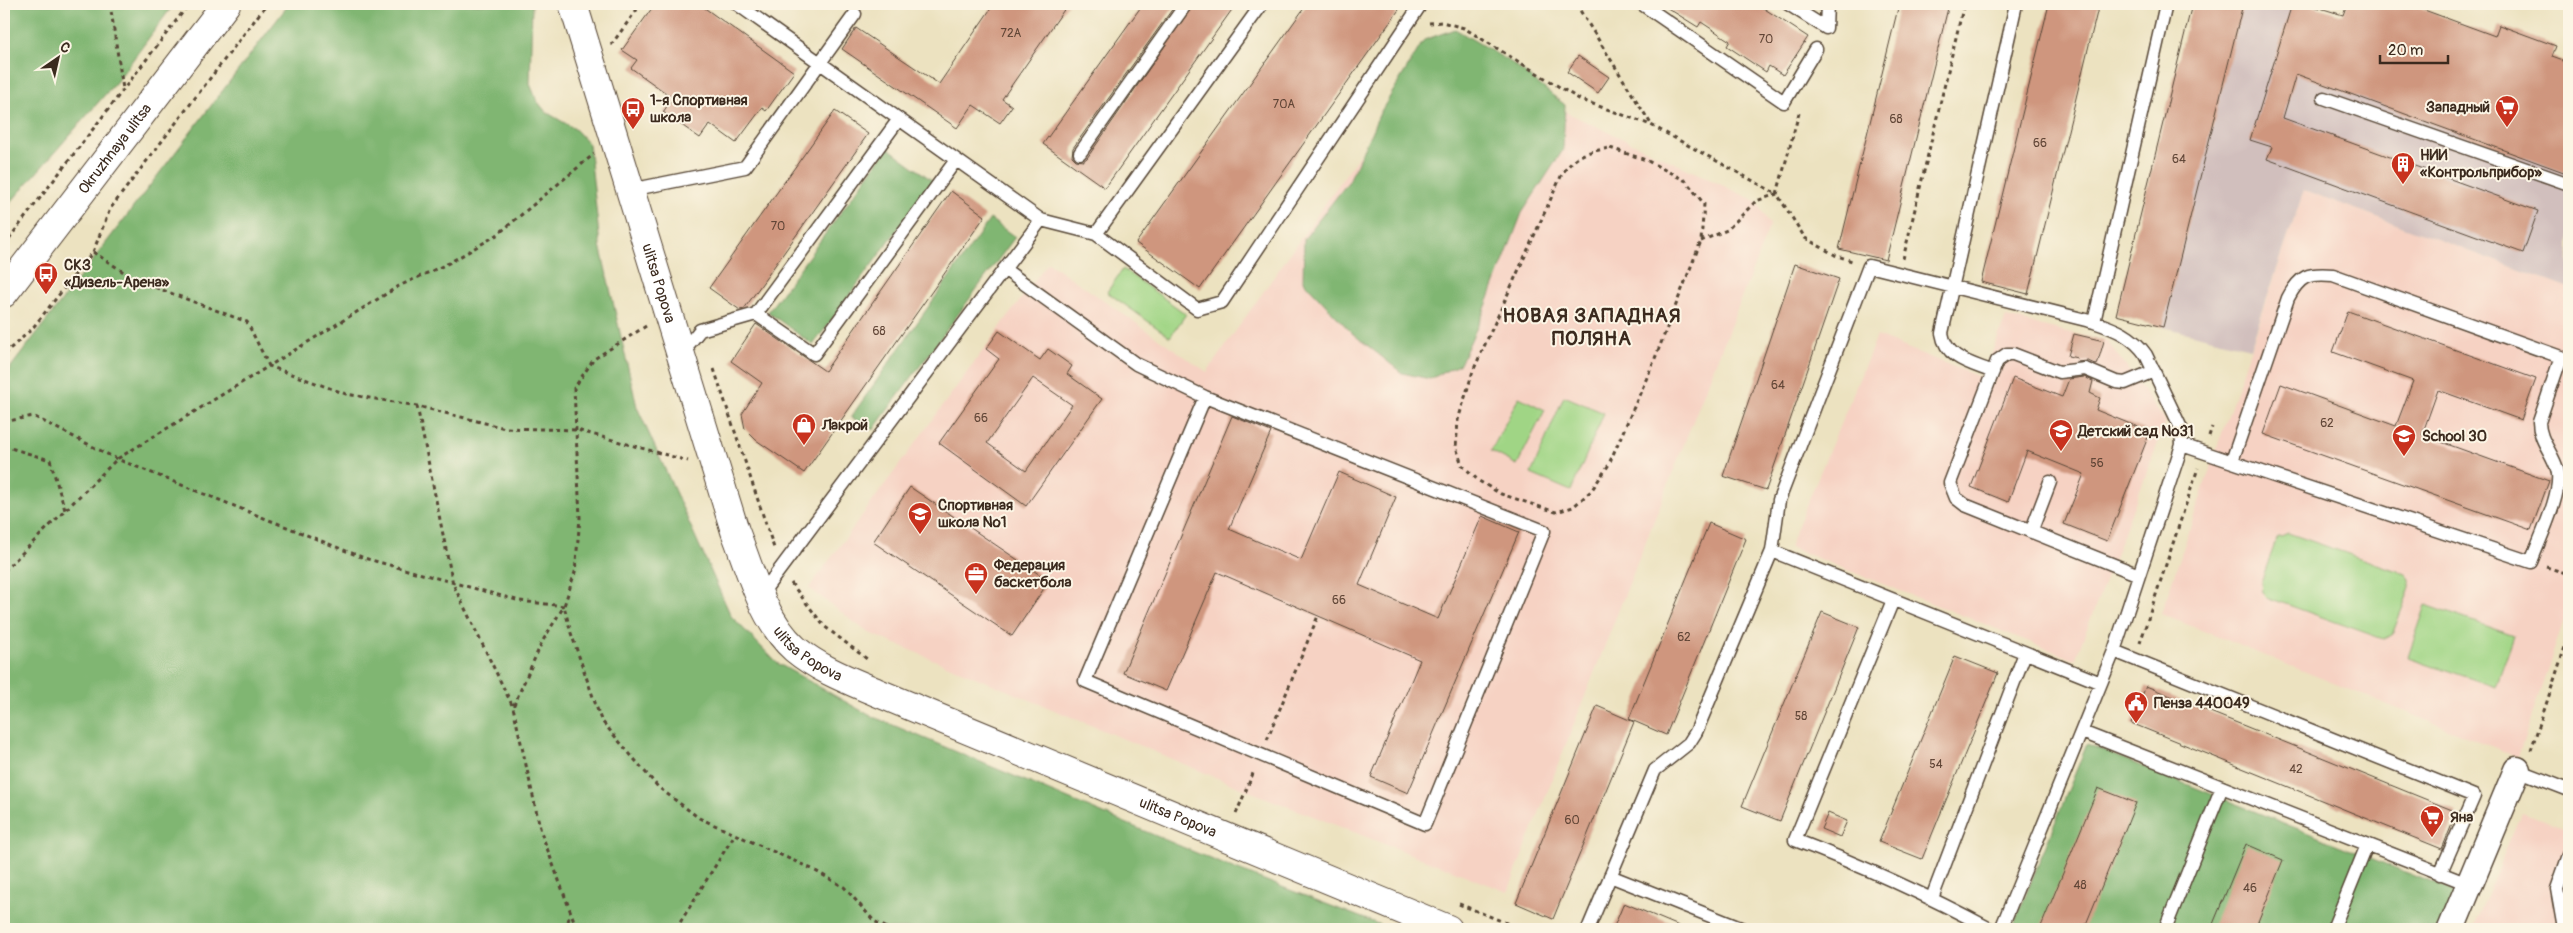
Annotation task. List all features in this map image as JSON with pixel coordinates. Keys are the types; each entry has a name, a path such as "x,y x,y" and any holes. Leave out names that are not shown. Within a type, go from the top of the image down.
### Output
{"street":[{"name":"Okruzhnaya ulitsa","path":"4,293 226,4"},
{"name":"ulitsa Popova","path":"573,4 735,531 760,596 781,633 794,648 834,673 1448,929"},
{"path":"2451,929 2468,884 2517,770"}],"lane":[{"path":"737,4 1040,220 1096,234 1197,308 1222,302 1421,4"},
{"path":"1080,153 1186,4"},
{"path":"1096,234 1262,4"},
{"path":"1642,4 1784,102 1816,49"},
{"path":"1788,4 1826,28 1827,4"},
{"path":"1992,372 1959,359 1949,352 1944,344 1943,326 2016,4"},
{"path":"2094,322 2166,4"},
{"path":"630,190 745,167 855,14"},
{"path":"2324,98 2569,184"},
{"path":"680,355 700,330 756,314 899,120"},
{"path":"756,314 814,354 956,160"},
{"path":"760,596 1040,220"},
{"path":"1588,929 1655,770 1689,743 1696,732 1772,551 1780,500 1870,266 2094,322 2126,335 2139,344 2181,428 2182,445 2114,651 2001,929"},
{"path":"1004,269 1136,364 1205,397 1544,531 1426,824 1085,681 1205,397"},
{"path":"2182,445 2531,562 2559,481 2554,461 2539,431 2539,422 2565,358 2333,276 2317,274 2304,277 2295,285 2288,298 2232,461"},
{"path":"2139,575 1965,505 1952,492 1952,474 1997,361 2007,354 2013,354 2059,372 2085,369 2116,382 2131,383 2154,371"},
{"path":"2031,532 2050,482"},
{"path":"1772,551 2101,684"},
{"path":"1893,600 1795,840 1865,867 1932,898 1990,929"},
{"path":"2114,651 2474,796 2440,874"},
{"path":"1932,898 2025,653"},
{"path":"2082,732 2367,846 2468,884"},
{"path":"2517,770 2569,790"},
{"path":"2165,929 2222,787"},
{"path":"2333,929 2367,846"},
{"path":"2564,929 2557,888 2569,855"},
{"path":"1610,876 1743,929"},
{"path":"2557,888 2569,894"}],"path":[{"path":"110,4 123,89"},
{"path":"4,245 189,4"},
{"path":"4,354 31,330 93,252 110,209 267,4"},
{"path":"610,46 641,4"},
{"path":"1576,4 1651,125"},
{"path":"1900,274 1964,4"},
{"path":"1408,24 1442,22 1464,28 1579,99 1651,125 1777,194 1804,238 1835,255 1870,266"},
{"path":"1777,194 1801,104"},
{"path":"4,571 117,459 400,286 449,263 497,235 614,137"},
{"path":"1701,241 1704,204 1686,181 1646,160 1610,148 1584,152 1571,162 1562,174 1473,371 1458,420 1456,447 1462,465 1479,481 1501,494 1556,512 1574,507 1591,492 1608,466 1644,384 1701,241 1727,230 1756,201 1777,194"},
{"path":"93,252 136,280 247,322 269,366 346,394 417,406 505,428 576,430 717,469"},
{"path":"513,707 542,642 564,606 575,572 580,518 574,388 594,359 667,312"},
{"path":"713,367 781,567 796,591 824,626 868,660"},
{"path":"417,406 453,584 513,707 541,832 577,929"},
{"path":"4,422 33,416 117,459 364,558 520,601 564,606"},
{"path":"2135,658 2212,427"},
{"path":"4,446 50,460 65,510"},
{"path":"2531,562 2569,574"},
{"path":"564,606 570,633 601,720 658,787 700,818 812,869 844,887 874,921 889,929"},
{"path":"1246,790 1318,616"},
{"path":"2517,770 2528,759 2569,635"},
{"path":"1227,812 1245,819"},
{"path":"676,929 735,834"},
{"path":"1456,904 1521,929"},
{"path":"566,929 570,914"}],"shaded area":[{"path":"2243,4 2307,4 2343,15 2319,82 2569,174 2569,288 2304,190 2250,348 2163,327"},
{"path":"1433,50 1756,201 1770,225 1508,892 1246,790 867,632 809,588 1048,262 1207,372"},
{"path":"2304,190 2569,288 2569,605 2518,757 2161,614"},
{"path":"2006,317 2108,342 2166,422 2075,660 1789,547 1877,336 1982,378"},
{"path":"2521,813 2569,830 2569,929 2473,929"}],"green space":[{"path":"4,4 174,4 117,81 4,210"},
{"path":"289,4 532,4 530,84 537,101 546,112 575,129 589,144 600,245 637,407 731,616 777,663 869,715 1225,865 1391,929 4,929 4,376"},
{"path":"1455,29 1512,63 1565,105 1563,150 1522,213 1483,314 1460,364 1430,379 1402,373 1353,334 1303,281 1304,239 1349,181 1380,113 1424,40"},
{"path":"888,148 933,181 813,345 768,312"},
{"path":"990,219 1015,237 873,430 851,417"},
{"path":"1123,269 1186,314 1170,337 1107,292"},
{"path":"1564,396 1604,413 1571,491 1531,474"},
{"path":"1519,397 1545,410 1517,465 1491,451"},
{"path":"2288,533 2406,574 2410,579 2410,588 2392,635 2383,639 2266,597 2262,593 2261,582 2277,538"},
{"path":"2426,605 2514,636 2496,687 2408,657"},
{"path":"2087,744 2455,892 2440,929 2012,929"}],"building":[{"path":"655,4 699,4 794,72 766,111 762,108 736,143 710,124 700,138 663,112 673,98 631,68 637,60 622,50"},
{"path":"994,4 1068,4 1002,99 1012,106 1000,123 973,105 957,128 842,49 856,28 939,84"},
{"path":"1143,4 1176,4 1073,148 1072,156 1076,160 1083,161 1087,158 1194,4 1236,4 1105,188 1043,144"},
{"path":"1307,4 1403,4 1200,289 1136,243"},
{"path":"1661,4 1757,4 1808,37 1783,75 1769,66 1766,72 1727,46 1730,41 1701,22 1698,27"},
{"path":"1899,4 1949,4 1886,260 1839,249"},
{"path":"2049,4 2099,4 2028,294 1981,282"},
{"path":"2192,4 2243,4 2163,327 2116,315"},
{"path":"2292,4 2307,4 2343,15 2347,4 2408,4 2495,36 2499,25 2556,46 2552,57 2569,63 2569,174 2296,74 2283,118 2538,211 2523,253 2267,159 2272,147 2250,140"},
{"path":"1578,56 1609,77 1598,93 1567,72"},
{"path":"835,111 868,134 744,309 740,310 709,288"},
{"path":"951,191 985,216 804,473 756,440 745,429 742,414 762,383 731,361 756,324 825,371"},
{"path":"1795,264 1839,279 1766,490 1723,476"},
{"path":"2348,311 2536,379 2521,420 2438,390 2422,435 2549,481 2531,530 2263,434 2281,384 2396,426 2413,381 2333,352"},
{"path":"999,331 1040,360 1048,349 1072,366 1067,374 1102,399 1026,506 939,443 999,359 986,349","holes":["1033,378 1072,405 1026,471 987,443"]},
{"path":"2074,334 2104,341 2097,365 2088,361 2076,362 2077,358 2068,356"},
{"path":"2084,377 2093,381 2090,393 2100,398 2096,410 2150,432 2107,541 2064,524 2084,474 2027,451 2008,502 1971,487 2013,378 2062,397 2069,379"},
{"path":"1232,416 1271,432 1229,529 1301,560 1339,472 1396,497 1359,585 1438,619 1482,516 1519,532 1408,793 1371,777 1420,660 1217,572 1166,691 1123,673"},
{"path":"910,487 1049,581 1012,636 873,542"},
{"path":"1709,523 1746,539 1666,735 1629,719"},
{"path":"1822,612 1859,627 1780,821 1742,806"},
{"path":"1955,656 1998,673 1922,859 1879,842"},
{"path":"2146,686 2457,812 2442,849 2131,723"},
{"path":"1597,706 1634,722 1553,919 1516,903"},
{"path":"2098,788 2136,803 2084,929 2040,929"},
{"path":"1828,813 1847,821 1840,837 1821,829"},
{"path":"2246,844 2283,860 2255,929 2211,929"},
{"path":"1624,903 1686,929 1613,929"}],"place":[{"name":"Западный","path":"2507,128"},
{"name":"1-я Спортивная школа","path":"633,130"},
{"name":"НИИ «Контрольприбор»","path":"2403,185"},
{"name":"СКЗ «Дизель-Арена»","path":"46,295"},
{"name":"Лакрой","path":"804,446"},
{"name":"Детский сад №31","path":"2061,452"},
{"name":"School 30","path":"2404,457"},
{"name":"Спортивная школа №1","path":"920,535"},
{"name":"Федерация баскетбола","path":"976,595"},
{"name":"Пенза 440049","path":"2136,724"},
{"name":"Яна","path":"2432,838"}],"district":[{"name":"НОВАЯ ЗАПАДНАЯ ПОЛЯНА","path":"1592,326"}]}
